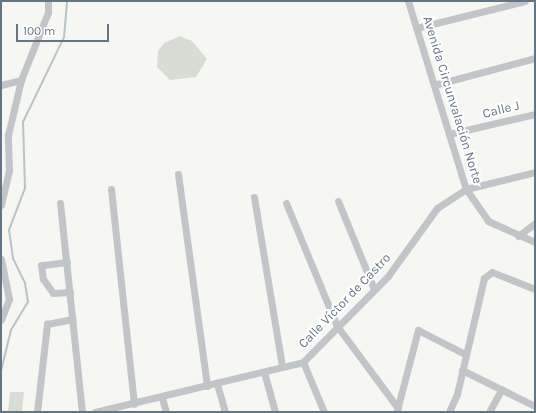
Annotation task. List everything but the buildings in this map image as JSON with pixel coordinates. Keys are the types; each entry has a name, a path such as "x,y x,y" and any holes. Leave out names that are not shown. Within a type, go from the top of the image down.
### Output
{"street":[{"path":"1,205 9,170 8,135 21,80 48,12 48,1"},
{"name":"Avenida Circunvalación Norte","path":"408,1 466,190 488,221 518,236 535,242"},
{"path":"416,28 512,2 525,1"},
{"path":"434,85 535,58"},
{"path":"1,85 21,80"},
{"name":"Calle J","path":"449,134 535,114"},
{"path":"1,172 9,170"},
{"name":"Calle Víctor de Castro","path":"95,412 111,410 162,398 303,362 410,250 437,208 466,190 535,172"},
{"path":"178,174 207,386"},
{"path":"112,189 134,404"},
{"path":"254,197 282,368"},
{"path":"338,201 374,289"},
{"path":"60,203 82,412"},
{"path":"286,203 337,326 397,410"},
{"path":"518,236 535,223"},
{"path":"1,259 9,299 1,320"},
{"path":"67,262 40,265 43,279 54,293 70,292"},
{"path":"449,412 462,370 484,278 492,272 535,288"},
{"path":"37,412 47,324 73,319"},
{"path":"397,410 418,330 465,354"},
{"path":"303,362 324,412"},
{"path":"462,370 535,406"},
{"path":"264,372 275,412"},
{"path":"217,384 225,412"},
{"path":"489,412 502,389"},
{"path":"162,398 166,412"}],"shaded area":[{"path":"180,36 192,41 207,59 196,77 170,80 157,67 158,51 164,43"},
{"path":"10,392 24,392 22,412 8,412"}],"waterway":[{"path":"1,371 11,330 28,302 25,283 13,258 9,230 25,188 23,122 64,37 67,1"}]}
